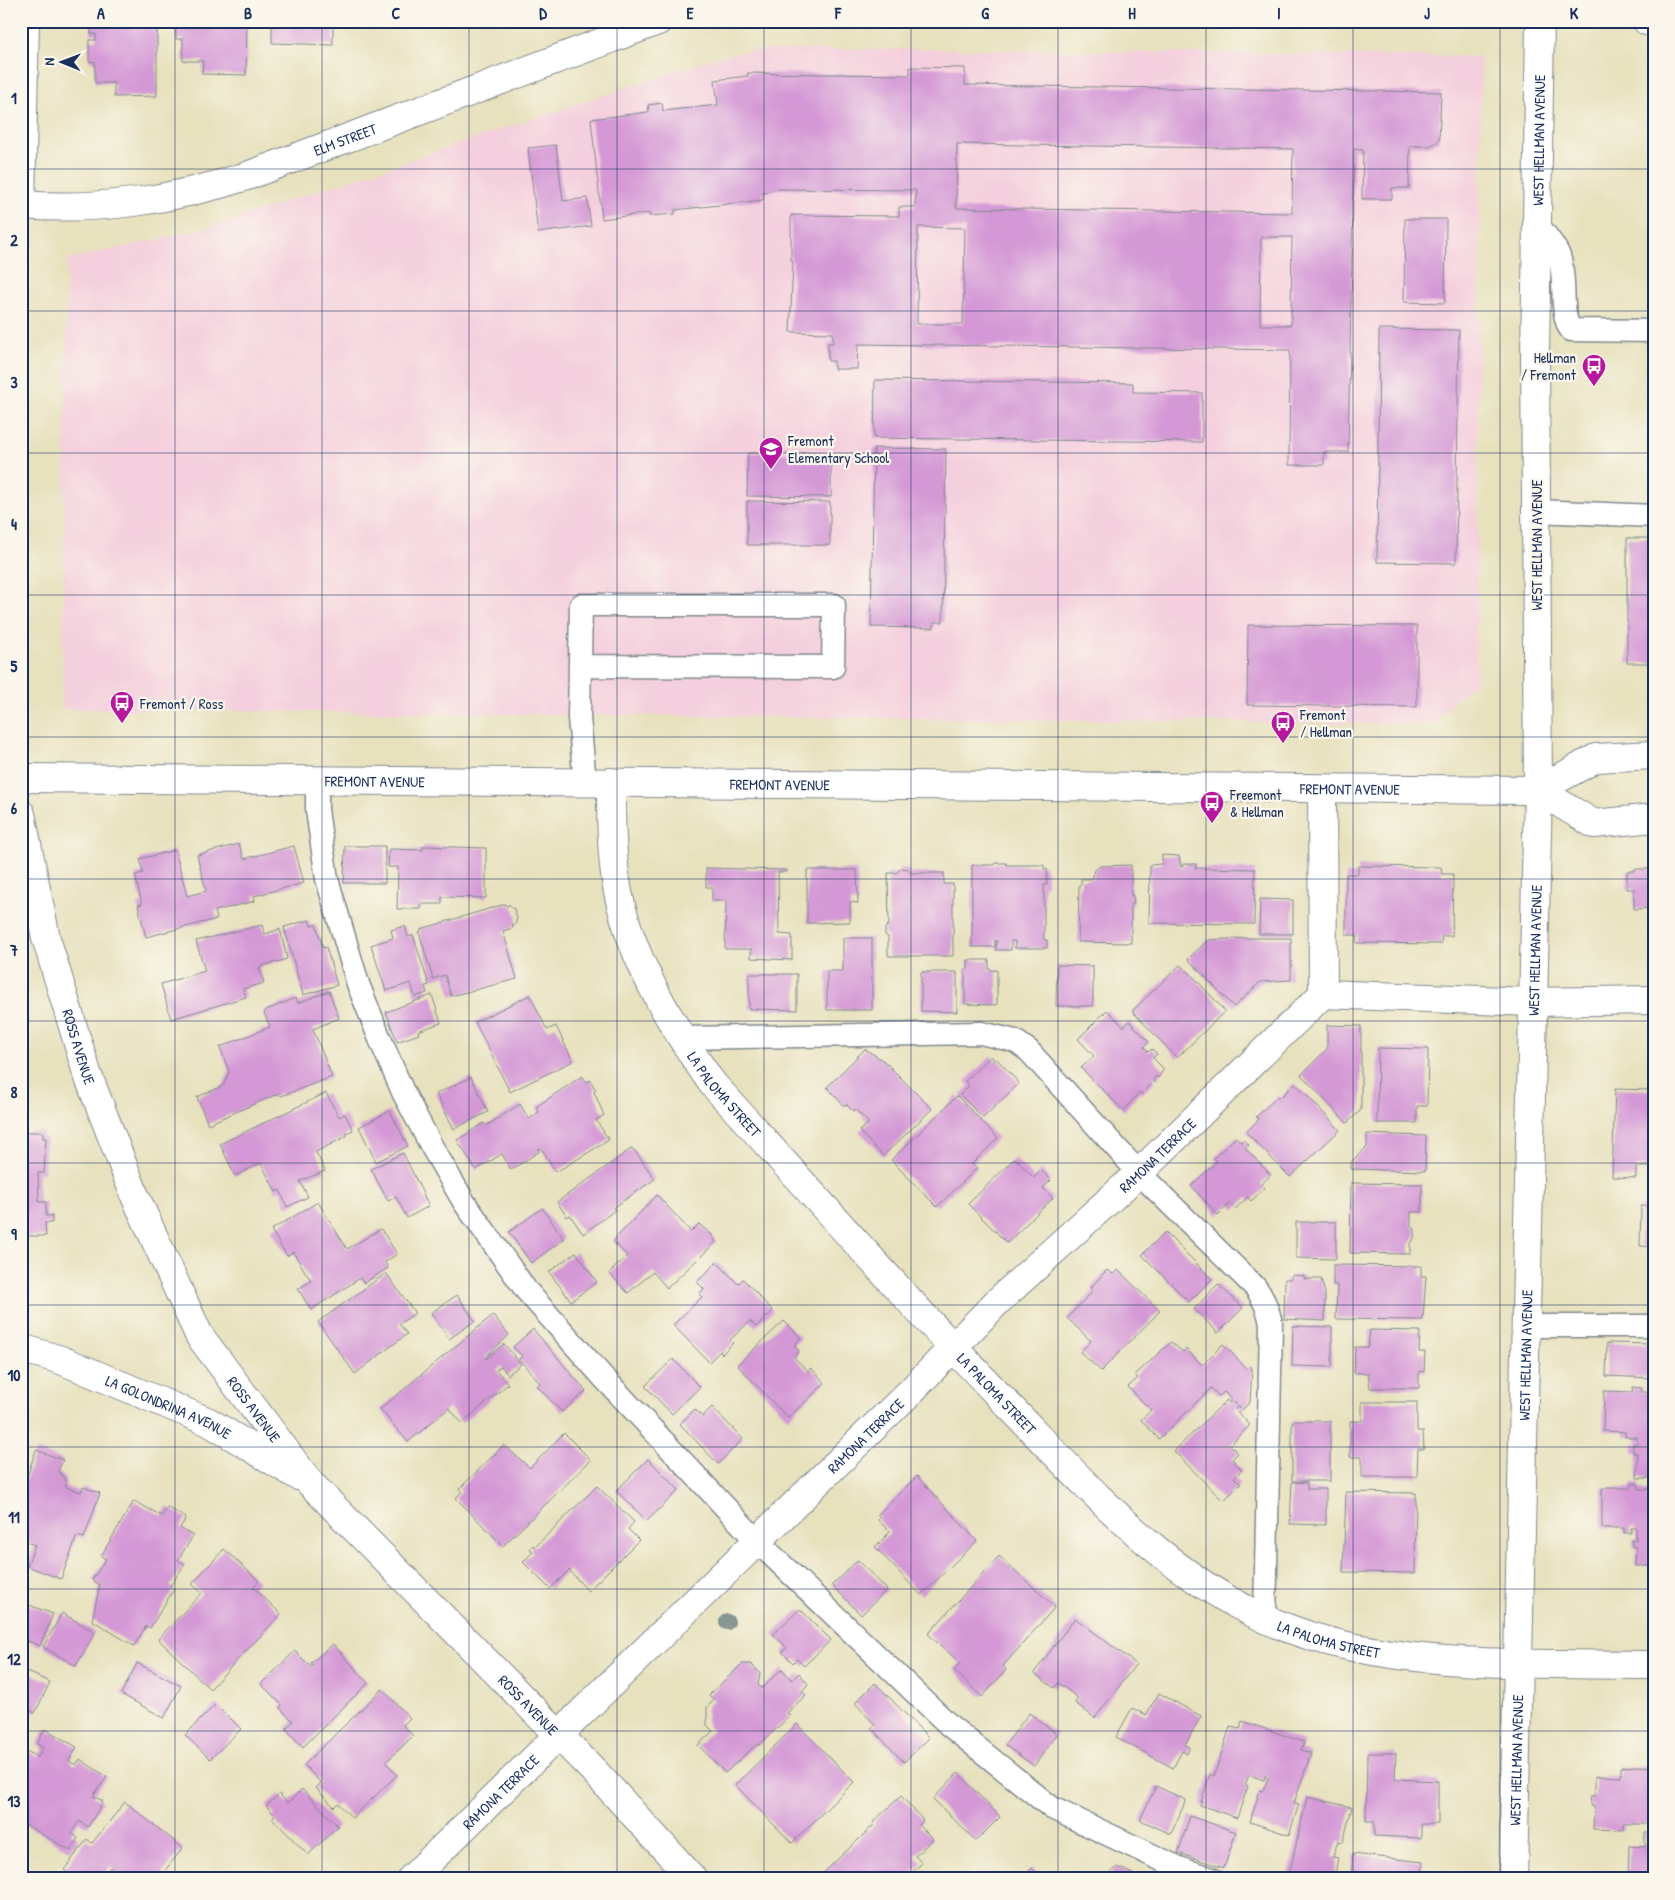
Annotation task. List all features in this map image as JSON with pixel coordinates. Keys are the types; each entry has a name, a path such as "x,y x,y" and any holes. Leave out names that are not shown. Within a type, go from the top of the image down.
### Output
{"main road":[{"path":"21,205 25,21"},
{"name":"ELM STREET","path":"21,205 66,208 170,198 203,190 247,176 658,21"},
{"name":"WEST HELLMAN AVENUE","path":"1513,1879 1538,790 1536,512 1540,21"},
{"path":"1646,21 1654,22"},
{"name":"FREMONT AVENUE","path":"21,778 1322,790 1538,790 1596,758 1654,754"},
{"name":"LA PALOMA STREET","path":"598,782 626,921 641,960 681,1038 712,1083 953,1348 1114,1514 1152,1547 1188,1576 1265,1620 1308,1636 1379,1653 1517,1662 1654,1665"},
{"path":"1322,790 1323,994 1532,1002 1654,1000"},
{"path":"1538,790 1594,824 1654,818"},
{"name":"ROSS AVENUE","path":"21,814 46,938 86,1073 135,1196 198,1335 309,1482 594,1772 693,1879"},
{"name":"RAMONA TERRACE","path":"411,1879 758,1542 997,1302 1139,1173 1323,994"},
{"name":"LA GOLONDRINA AVENUE","path":"21,1348 61,1360 209,1422 309,1482"}],"lane":[{"path":"1537,223 1559,256 1564,282 1566,324 1571,330 1654,331"},
{"path":"1536,512 1654,516"},
{"path":"580,666 833,668 834,605 581,605 579,718 598,782"},
{"path":"317,781 320,841 327,879 358,984 380,1039 403,1092 432,1147 464,1202 526,1290 589,1362 758,1542 949,1725 1052,1808 1179,1868 1212,1879"},
{"path":"681,1038 982,1033 1015,1041 1029,1051 1139,1173 1263,1296 1271,1323 1265,1620"},
{"path":"1525,1326 1654,1326"}],"shaded area":[{"name":"Fremont Elementary School","path":"931,49 1481,57 1476,680 1432,724 62,709 67,260 208,228 721,56 758,50"}],"building":[{"path":"95,21 157,21 157,96 114,97 114,83 95,83 95,62 89,61 89,40 96,40 96,34 91,34 91,23 95,23"},
{"path":"176,21 247,21 246,75 202,74 203,61 183,61 183,39 176,39"},
{"path":"272,21 333,21 333,45 272,43"},
{"path":"910,67 965,68 965,85 1441,92 1439,141 1430,146 1410,146 1409,188 1392,188 1392,199 1362,199 1363,150 1354,149 1348,452 1324,452 1324,465 1289,465 1290,350 858,344 857,369 834,369 834,361 828,361 828,343 833,343 833,333 790,332 793,261 791,261 791,215 899,216 899,207 915,207 916,190 778,189 763,193 763,200 675,210 675,214 649,216 649,213 602,219 591,119 649,112 648,105 662,103 663,111 718,105 715,80 748,76 747,73 910,75","holes":["957,144 1293,149 1292,213 956,208","918,227 965,228 963,324 917,324","1261,237 1292,237 1291,325 1260,325"]},
{"path":"556,145 563,201 587,198 591,226 538,233 528,148"},
{"path":"1405,219 1446,219 1445,303 1404,302"},
{"path":"1379,329 1459,330 1456,563 1377,562"},
{"path":"875,380 1133,383 1133,392 1202,393 1202,442 874,438"},
{"path":"874,448 946,449 943,622 934,622 934,628 871,627"},
{"path":"748,453 831,453 831,497 747,496"},
{"path":"747,501 830,502 830,545 747,545"},
{"path":"1627,538 1654,538 1654,663 1627,663"},
{"path":"1248,625 1417,626 1417,707 1247,705"},
{"path":"239,844 244,859 294,846 304,883 254,896 255,901 215,911 217,919 146,937 138,905 142,904 135,875 143,873 140,859 175,850 187,896 206,891 197,855"},
{"path":"345,846 385,846 385,883 344,883"},
{"path":"423,846 486,848 486,898 442,897 442,904 421,904 421,909 397,909 398,867 388,867 389,849 423,850"},
{"path":"1162,855 1179,856 1181,867 1183,867 1183,864 1196,864 1195,868 1255,869 1254,924 1149,923 1150,865 1162,864"},
{"path":"995,863 1006,863 1007,865 1044,865 1044,869 1047,869 1047,885 1044,885 1044,940 1047,940 1047,948 1015,948 1015,941 1011,941 1011,950 996,950 997,941 995,941 995,947 972,947 972,865 995,865"},
{"path":"1131,865 1131,896 1133,895 1134,904 1131,904 1131,943 1078,942 1079,885 1081,885 1081,879 1092,879 1095,870 1100,866"},
{"path":"1358,866 1441,867 1442,874 1453,874 1452,936 1442,936 1441,944 1356,943 1357,935 1346,935 1346,874 1358,874"},
{"path":"706,868 787,870 787,872 778,872 779,934 792,935 792,960 751,958 751,949 725,949 726,901 712,901 712,887 706,887"},
{"path":"901,868 908,869 911,873 944,873 944,884 953,884 953,956 888,956 888,937 885,935 885,928 889,924 888,873 897,873"},
{"path":"1635,869 1654,869 1654,914 1652,908 1634,909 1634,889 1627,889 1627,871 1634,871"},
{"path":"807,870 857,870 858,903 850,902 850,922 807,923"},
{"path":"1260,899 1293,900 1293,934 1259,934"},
{"path":"505,904 507,907 509,904 514,909 517,918 515,925 512,924 513,928 503,931 517,979 451,996 445,975 433,979 419,932 421,929"},
{"path":"309,920 311,926 316,924 323,948 326,947 337,985 303,995 284,927"},
{"path":"262,925 265,934 280,929 287,959 259,967 264,983 243,989 246,997 171,1019 161,984 205,971 196,941"},
{"path":"405,926 408,937 413,935 429,985 425,986 427,993 415,997 411,983 386,991 371,945 393,938 391,930"},
{"path":"843,938 872,938 872,1010 827,1010 827,971 843,971"},
{"path":"1291,938 1291,980 1260,982 1234,1007 1188,959 1208,940"},
{"path":"968,960 989,960 989,970 997,970 997,1005 965,1004 965,969 968,969"},
{"path":"1057,965 1093,966 1093,1006 1056,1006"},
{"path":"1180,965 1190,973 1225,1011 1177,1058 1132,1011"},
{"path":"921,972 957,972 957,1012 921,1011"},
{"path":"749,974 797,974 797,1010 749,1009"},
{"path":"329,991 339,1018 313,1029 332,1077 281,1096 280,1093 208,1124 197,1097 223,1086 229,1072 220,1047 270,1027 264,1013 266,1010 296,998 298,1003"},
{"path":"432,995 441,1023 418,1031 419,1034 397,1042 386,1012"},
{"path":"530,995 547,1030 556,1026 573,1061 510,1092 475,1022"},
{"path":"1107,1010 1124,1027 1129,1021 1149,1042 1144,1047 1148,1052 1152,1049 1157,1054 1153,1058 1164,1069 1142,1094 1139,1092 1124,1111 1081,1068 1094,1056 1078,1039"},
{"path":"1327,1025 1361,1026 1361,1110 1347,1123 1301,1075 1327,1049"},
{"path":"1378,1048 1428,1049 1427,1106 1417,1106 1417,1123 1377,1123"},
{"path":"865,1049 884,1061 932,1109 883,1156 859,1131 869,1123 855,1109 853,1111 846,1104 844,1106 827,1087"},
{"path":"991,1056 995,1061 997,1059 1019,1083 983,1118 960,1095 969,1086 965,1081"},
{"path":"582,1076 587,1082 590,1080 596,1090 594,1092 604,1115 596,1120 609,1140 556,1172 541,1148 538,1149 540,1151 511,1170 502,1154 476,1170 457,1140 484,1123 486,1126 520,1104 529,1119 539,1112 536,1107"},
{"path":"471,1077 488,1112 454,1129 436,1094"},
{"path":"1295,1083 1340,1130 1290,1177 1246,1132 1259,1119 1256,1117"},
{"path":"1615,1089 1654,1090 1654,1167 1636,1167 1636,1178 1612,1177"},
{"path":"326,1093 339,1117 345,1114 353,1130 346,1134 347,1136 316,1152 325,1171 300,1181 308,1197 287,1207 280,1190 276,1192 261,1163 235,1176 220,1144"},
{"path":"957,1096 998,1138 972,1164 977,1168 937,1207 891,1160"},
{"path":"390,1111 408,1146 376,1162 359,1127"},
{"path":"21,1132 43,1132 43,1138 46,1138 44,1173 38,1173 39,1202 46,1202 46,1216 52,1216 52,1223 45,1223 46,1236 21,1236"},
{"path":"1367,1134 1426,1136 1425,1171 1351,1169 1351,1162 1367,1147"},
{"path":"1236,1137 1241,1142 1244,1140 1249,1145 1245,1148 1271,1175 1261,1184 1265,1188 1251,1201 1248,1197 1235,1209 1230,1203 1218,1215 1191,1186 1217,1161 1214,1158"},
{"path":"631,1149 635,1151 655,1179 613,1208 615,1210 583,1234 570,1215 567,1217 557,1202"},
{"path":"403,1153 429,1206 407,1218 396,1197 388,1201 371,1169"},
{"path":"1015,1158 1034,1178 1041,1170 1051,1180 1043,1188 1053,1198 1007,1243 968,1204"},
{"path":"1351,1183 1422,1184 1422,1212 1411,1212 1411,1226 1415,1229 1414,1239 1410,1243 1410,1254 1350,1253"},
{"path":"657,1195 691,1232 699,1224 712,1235 716,1242 667,1288 653,1272 628,1293 609,1273 627,1256 613,1241"},
{"path":"318,1202 347,1249 381,1229 397,1254 385,1262 388,1268 364,1283 360,1278 311,1310 298,1289 311,1281 293,1252 287,1256 271,1230"},
{"path":"1641,1206 1654,1206 1654,1247 1640,1246"},
{"path":"542,1208 564,1239 531,1263 509,1232"},
{"path":"1296,1222 1336,1222 1336,1259 1296,1258"},
{"path":"1165,1232 1212,1279 1189,1302 1142,1255"},
{"path":"576,1252 597,1282 571,1301 549,1272"},
{"path":"717,1262 738,1284 743,1279 773,1311 756,1327 750,1321 730,1340 733,1343 722,1354 720,1351 709,1362 673,1325 702,1297 699,1294 704,1289 697,1282"},
{"path":"1333,1265 1421,1266 1421,1276 1426,1276 1423,1320 1336,1319 1337,1285 1333,1285"},
{"path":"1107,1270 1113,1274 1118,1270 1160,1311 1101,1371 1080,1352 1091,1341 1067,1318 1093,1291 1090,1288"},
{"path":"386,1273 415,1313 399,1324 407,1334 355,1374 318,1322"},
{"path":"1292,1275 1304,1276 1304,1279 1321,1279 1325,1293 1325,1321 1284,1319 1285,1279 1292,1279"},
{"path":"1218,1284 1243,1308 1218,1333 1194,1309"},
{"path":"457,1295 475,1321 449,1339 431,1313"},
{"path":"493,1315 509,1335 485,1358 504,1344 521,1364 508,1375 501,1366 496,1370 508,1384 462,1423 449,1408 408,1442 380,1409"},
{"path":"784,1321 801,1338 794,1345 799,1351 794,1357 808,1371 811,1368 825,1383 788,1418 737,1365"},
{"path":"1293,1326 1332,1327 1332,1367 1292,1366"},
{"path":"533,1329 586,1391 562,1412 537,1386 540,1383 519,1359 522,1356 513,1347"},
{"path":"1370,1330 1420,1331 1419,1352 1425,1352 1424,1372 1419,1371 1419,1388 1370,1388 1368,1373 1354,1373 1355,1347 1368,1347"},
{"path":"1171,1342 1183,1352 1186,1349 1202,1365 1223,1344 1247,1369 1250,1366 1252,1368 1250,1402 1242,1410 1238,1406 1235,1409 1250,1425 1230,1445 1238,1453 1232,1459 1242,1470 1234,1477 1241,1484 1223,1501 1174,1451 1227,1400 1229,1403 1232,1400 1224,1392 1219,1396 1211,1388 1159,1439 1141,1420 1151,1410 1128,1387 1138,1378 1135,1375"},
{"path":"1607,1343 1654,1344 1654,1378 1606,1376"},
{"path":"673,1359 700,1387 672,1414 645,1386"},
{"path":"1633,1387 1642,1388 1641,1392 1654,1392 1654,1478 1637,1478 1638,1453 1633,1453 1633,1444 1637,1444 1637,1437 1625,1437 1625,1432 1603,1431 1604,1391 1632,1392"},
{"path":"1362,1402 1417,1402 1417,1431 1423,1431 1424,1449 1418,1449 1417,1477 1362,1477 1362,1457 1350,1457 1350,1421 1362,1421"},
{"path":"712,1407 743,1439 718,1464 680,1424 695,1409 702,1417"},
{"path":"1292,1421 1330,1421 1330,1481 1292,1481"},
{"path":"564,1433 591,1460 503,1546 456,1498 462,1491 459,1489 504,1445 530,1468"},
{"path":"36,1450 63,1460 58,1471 65,1479 66,1487 81,1492 83,1487 100,1493 84,1538 77,1536 61,1579 27,1566 35,1545 21,1540 21,1526 24,1519 21,1518 21,1495"},
{"path":"648,1459 679,1490 647,1521 616,1491"},
{"path":"917,1476 977,1541 921,1595 875,1547 890,1532 878,1520 880,1517 877,1515"},
{"path":"1292,1482 1307,1483 1307,1489 1326,1489 1326,1525 1290,1524"},
{"path":"1631,1484 1639,1484 1639,1489 1654,1489 1654,1566 1635,1566 1636,1547 1632,1547 1632,1540 1636,1540 1636,1528 1631,1528 1631,1533 1624,1533 1624,1528 1602,1528 1602,1488 1631,1488"},
{"path":"597,1486 634,1522 628,1529 639,1540 588,1591 569,1570 550,1589 523,1562 533,1552 530,1549 533,1545 535,1547"},
{"path":"1346,1492 1416,1493 1415,1573 1343,1572"},
{"path":"134,1501 162,1516 167,1507 186,1518 180,1528 193,1536 178,1560 185,1564 170,1586 174,1589 150,1628 146,1626 134,1646 92,1620 100,1585 92,1580 106,1559 101,1556"},
{"path":"224,1549 259,1581 253,1587 281,1614 210,1689 158,1639 202,1593 192,1584"},
{"path":"999,1556 1055,1607 1003,1666 1006,1670 982,1697 954,1670 960,1663 928,1634"},
{"path":"858,1560 887,1590 861,1615 832,1585"},
{"path":"21,1602 53,1614 40,1646 21,1638"},
{"path":"800,1609 831,1640 804,1666 797,1659 793,1663 782,1652 787,1648 773,1634"},
{"path":"62,1613 95,1632 76,1666 43,1647"},
{"path":"1075,1618 1136,1664 1095,1718 1075,1703 1078,1698 1058,1683 1054,1688 1034,1673"},
{"path":"333,1644 368,1683 303,1747 286,1729 293,1721 280,1708 282,1705 261,1684 295,1651 311,1667 313,1665 311,1663"},
{"path":"137,1663 181,1686 164,1718 121,1694"},
{"path":"742,1664 751,1664 760,1673 758,1685 762,1688 782,1669 792,1680 799,1673 808,1684 802,1691 806,1695 787,1713 790,1716 725,1773 698,1745 713,1731 707,1725 707,1707 714,1700 709,1695"},
{"path":"21,1669 50,1682 35,1713 21,1706"},
{"path":"875,1683 929,1738 904,1762 871,1728 875,1725 855,1703"},
{"path":"382,1689 410,1718 403,1725 413,1736 386,1762 397,1775 352,1818 338,1803 334,1807 316,1788 321,1783 304,1765"},
{"path":"1159,1693 1201,1716 1185,1745 1190,1747 1187,1754 1182,1751 1173,1768 1116,1737 1132,1708 1146,1715"},
{"path":"216,1704 241,1729 210,1759 185,1735"},
{"path":"1029,1713 1057,1734 1034,1766 1005,1745"},
{"path":"1242,1721 1304,1742 1301,1750 1311,1753 1294,1803 1299,1804 1289,1835 1250,1822 1260,1790 1263,1791 1268,1778 1265,1776 1264,1780 1249,1775 1245,1785 1248,1786 1237,1818 1200,1805 1210,1774 1214,1776 1230,1727 1240,1729"},
{"path":"797,1724 854,1782 792,1843 735,1785"},
{"path":"45,1729 77,1747 69,1761 76,1765 80,1759 107,1777 93,1796 103,1801 88,1827 79,1821 71,1833 78,1838 71,1851 21,1822 21,1760 26,1751 38,1757 43,1748 37,1744"},
{"path":"1367,1753 1396,1753 1395,1779 1438,1781 1438,1824 1421,1824 1421,1838 1374,1836 1374,1821 1366,1821"},
{"path":"1621,1767 1654,1767 1654,1824 1623,1824 1623,1830 1593,1829 1594,1806 1590,1806 1591,1796 1595,1796 1595,1776 1621,1777"},
{"path":"958,1773 1000,1817 976,1841 933,1799"},
{"path":"1156,1786 1186,1800 1171,1834 1140,1820"},
{"path":"302,1789 338,1826 308,1855 272,1818 275,1815 266,1806 279,1794 288,1803"},
{"path":"901,1796 923,1820 919,1825 933,1839 915,1856 922,1863 905,1879 828,1879 823,1873 875,1824 873,1822"},
{"path":"1307,1797 1352,1807 1343,1842 1338,1841 1333,1857 1338,1858 1334,1879 1288,1879"},
{"path":"125,1802 183,1848 158,1879 117,1879 120,1875 110,1867 101,1879 75,1879 64,1870 87,1839 92,1843"},
{"path":"1190,1816 1236,1832 1224,1868 1178,1853"},
{"path":"1645,1833 1654,1833 1654,1879 1628,1879 1629,1845 1645,1846"},
{"path":"1353,1854 1423,1862 1421,1879 1351,1879"},
{"path":"1117,1867 1133,1874 1128,1879 1104,1879"},
{"path":"1032,1868 1042,1879 1022,1879"}],"place":[{"name":"Hellman / Fremont","path":"1594,387"},
{"name":"Fremont Elementary School","path":"771,470"},
{"name":"Fremont / Ross","path":"122,724"},
{"name":"Fremont / Hellman","path":"1283,744"},
{"name":"Freemont & Hellman","path":"1212,824"}]}
